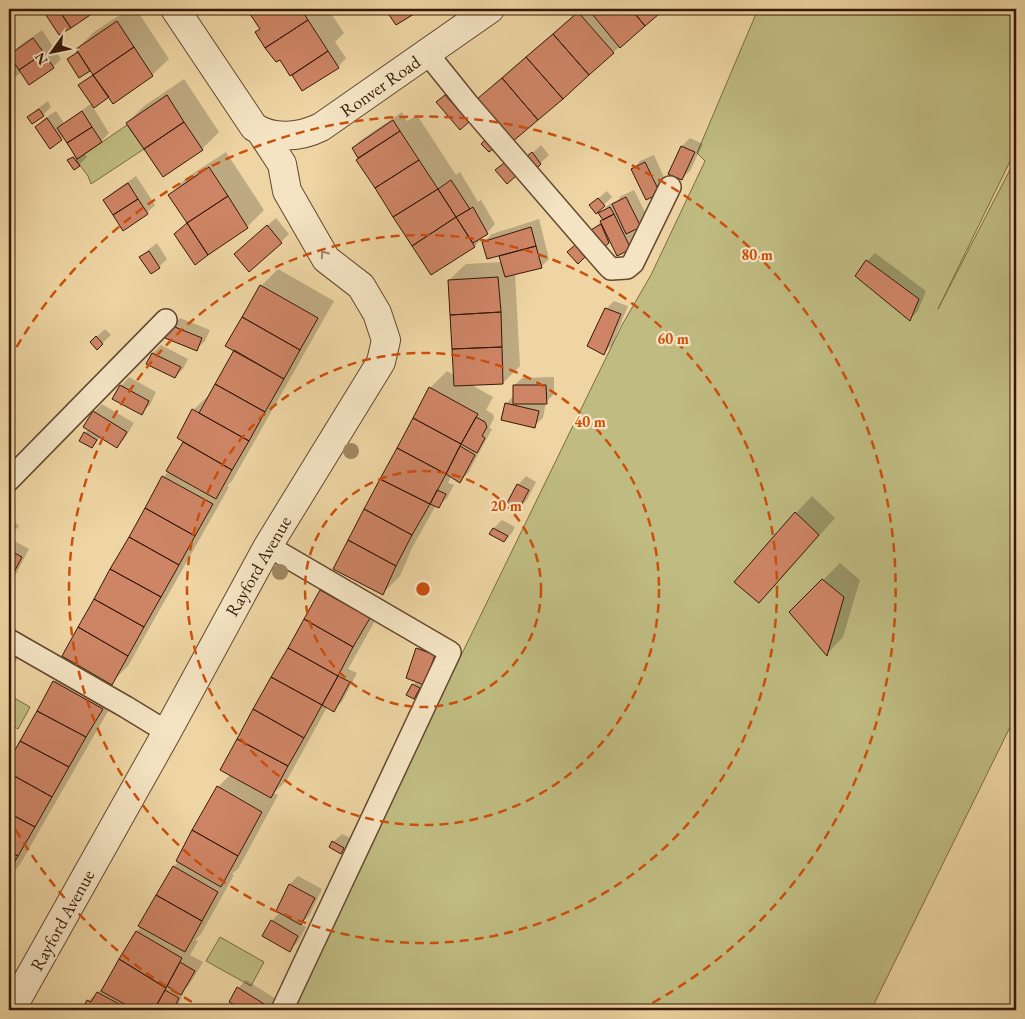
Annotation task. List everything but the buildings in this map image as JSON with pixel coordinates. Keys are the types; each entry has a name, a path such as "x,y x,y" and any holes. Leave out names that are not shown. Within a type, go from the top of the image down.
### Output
{"street":[{"name":"Rayford Avenue","path":"11,1010 268,546 381,362 386,340 377,313 360,286 326,259 287,191 282,164 261,132 254,127 246,116 175,9"},
{"name":"Ronver Road","path":"261,132 288,136 312,132 330,122 490,9"}],"lane":[{"path":"427,53 468,104 611,269 627,268 633,263 670,187"},
{"path":"9,480 166,320"},
{"path":"268,546 450,652 282,1010"},
{"path":"9,640 166,732"}],"shaded area":[{"path":"758,9 1016,9 1016,149 938,309 1016,158 1016,715 871,1010 292,1010 416,748 622,325 651,275 705,161 697,153"},
{"path":"127,125 144,149 91,184 88,176 76,160"},
{"path":"9,695 30,707 18,729 9,724"},
{"path":"220,937 264,962 251,986 206,961"}]}
